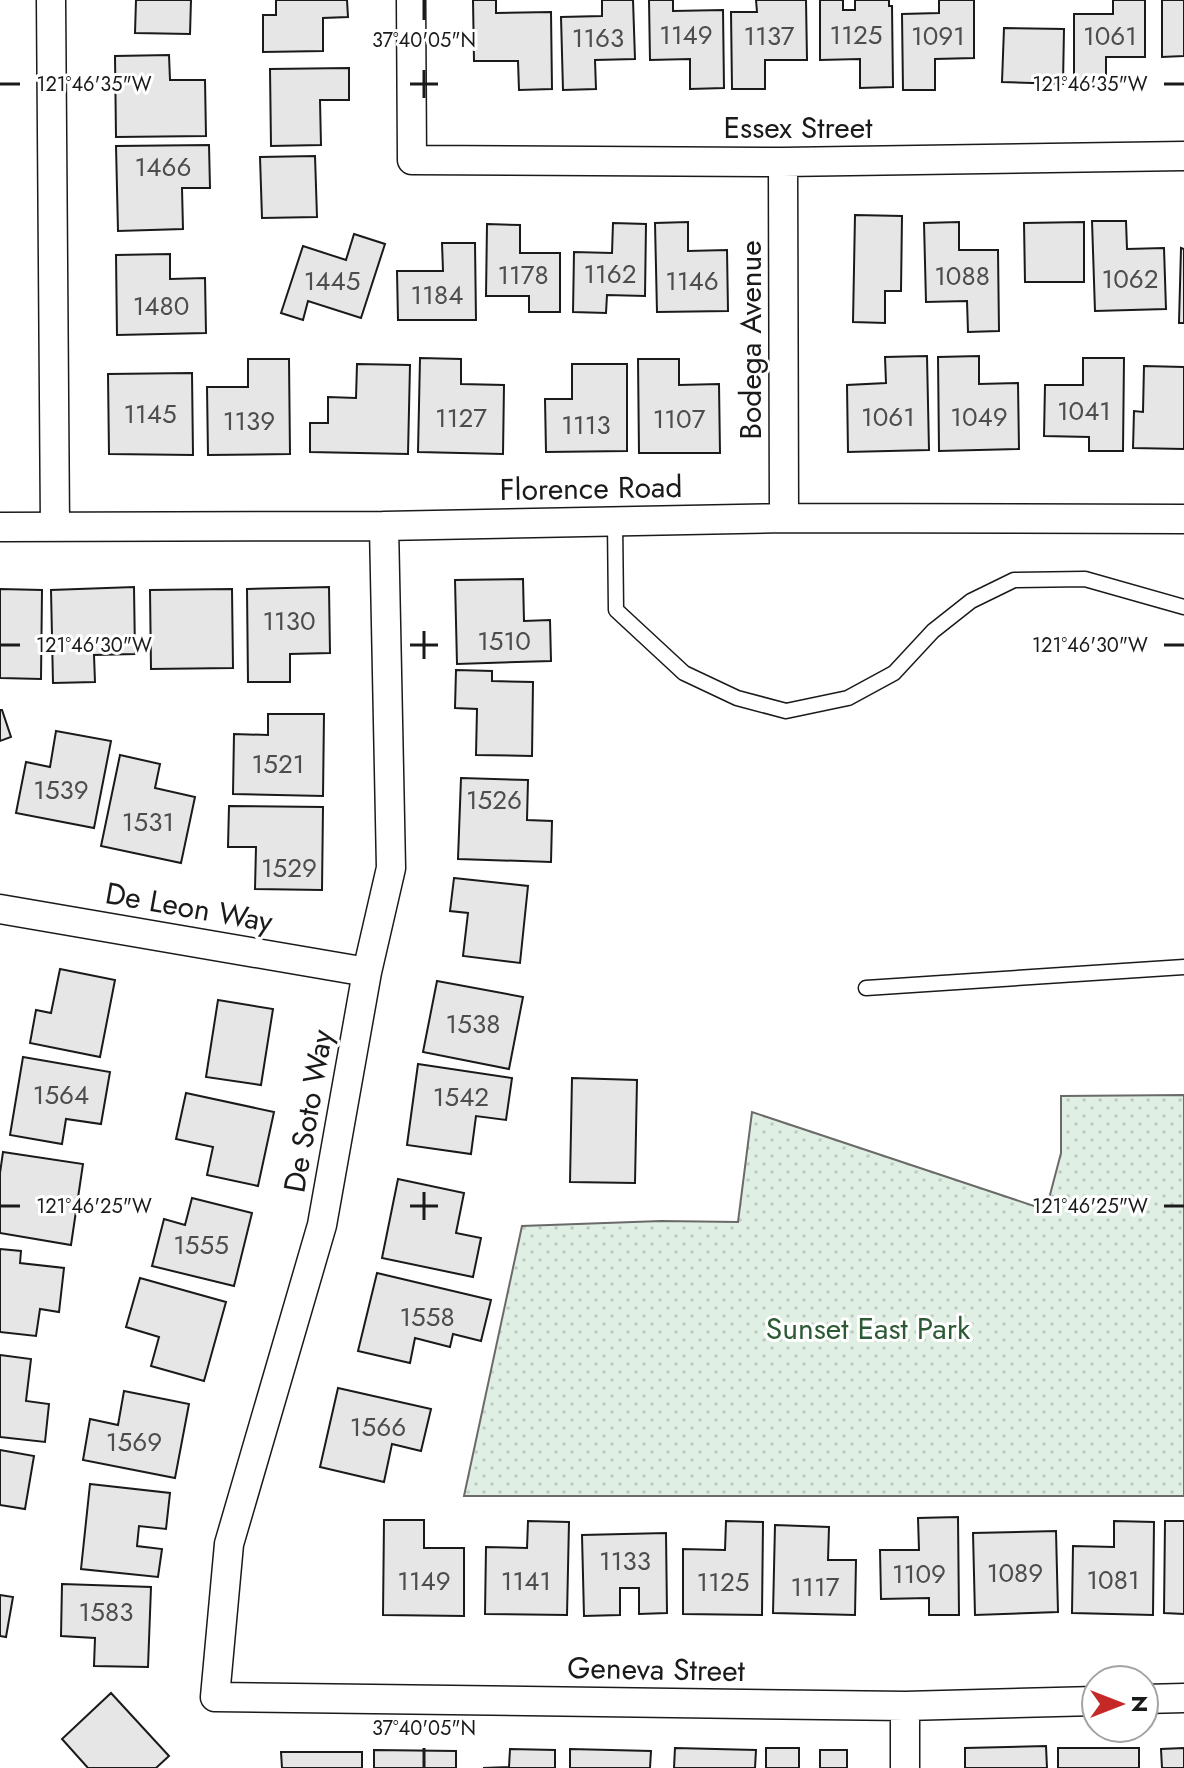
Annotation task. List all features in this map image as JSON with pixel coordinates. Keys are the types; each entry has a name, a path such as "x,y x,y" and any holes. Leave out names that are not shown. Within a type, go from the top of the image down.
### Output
{"street":[{"path":"51,0 55,527"},
{"name":"Essex Street","path":"411,0 412,160 783,162 1184,156"},
{"name":"Bodega Avenue","path":"783,162 784,518"},
{"name":"Florence Road","path":"0,527 384,526 784,518 1184,519"},
{"name":"De Soto Way","path":"215,1697 229,1544 322,1225 367,972 391,868 384,526"},
{"name":"De Leon Way","path":"0,909 367,972"},
{"name":"Geneva Street","path":"215,1697 905,1706 1080,1701"},
{"path":"1160,1699 1184,1698"},
{"path":"905,1706 905,1768"}],"lane":[{"path":"615,522 616,610 684,673 737,698 786,711 848,698 894,673 933,631 971,601 1014,580 1085,579 1184,607"},
{"path":"866,988 1184,967"}],"green space":[{"name":"Sunset East Park","path":"1184,1095 1184,1496 464,1496 522,1226 661,1221 738,1222 752,1112 1046,1210 1061,1153 1061,1096"}],"building":[{"path":"136,0 191,0 190,34 135,33"},
{"path":"276,0 347,0 348,17 323,18 323,51 263,52 263,15 276,15"},
{"path":"473,0 496,0 496,13 551,12 552,89 519,90 518,61 474,61"},
{"path":"602,0 633,0 635,59 595,60 596,89 563,90 561,17 602,16"},
{"path":"649,0 673,0 673,11 723,10 724,88 690,89 690,59 650,60"},
{"path":"756,0 806,0 807,60 765,60 765,89 732,89 731,12 757,12"},
{"path":"820,0 843,0 843,10 855,10 855,0 889,0 889,6 892,6 893,87 860,88 860,59 820,60"},
{"path":"939,0 974,0 974,58 935,59 935,90 903,90 902,14 939,13"},
{"path":"1113,0 1145,0 1145,57 1106,57 1106,86 1074,87 1074,14 1113,14"},
{"path":"1162,0 1184,0 1184,56 1162,57"},
{"path":"1004,28 1064,29 1063,84 1002,82"},
{"path":"169,55 170,80 205,80 206,136 116,137 115,56"},
{"path":"349,68 349,100 320,100 321,145 271,146 270,69"},
{"path":"209,145 210,188 182,188 183,229 118,231 116,146"},
{"path":"315,156 317,217 262,218 260,157"},
{"path":"855,215 902,216 901,291 885,291 885,323 853,322"},
{"path":"1092,221 1126,221 1127,249 1164,248 1166,309 1095,311"},
{"path":"688,222 688,251 727,250 728,311 657,312 655,223"},
{"path":"959,222 959,250 998,250 999,331 968,332 967,301 926,302 924,223"},
{"path":"1084,222 1084,282 1025,282 1024,223"},
{"path":"613,223 646,224 645,296 607,295 606,313 573,312 574,252 612,253"},
{"path":"487,224 520,225 520,253 560,253 560,312 529,312 529,296 486,296"},
{"path":"354,234 385,244 361,318 308,301 303,320 281,313 303,246 346,260"},
{"path":"442,243 475,243 476,320 398,320 397,271 443,271"},
{"path":"1181,248 1184,249 1184,323 1179,323"},
{"path":"170,254 170,279 205,278 206,333 117,335 116,255"},
{"path":"927,356 929,450 848,452 847,385 886,383 885,357"},
{"path":"979,356 979,384 1018,383 1019,449 939,451 938,357"},
{"path":"420,358 461,359 461,384 504,385 503,454 418,452"},
{"path":"1083,358 1124,358 1123,451 1089,451 1089,437 1044,436 1045,385 1083,385"},
{"path":"248,359 289,359 290,454 208,455 207,387 248,387"},
{"path":"638,359 679,359 679,385 719,384 720,453 639,453"},
{"path":"357,364 410,365 408,454 310,452 310,423 328,423 328,397 356,398"},
{"path":"572,364 627,364 627,451 546,452 545,399 572,399"},
{"path":"1144,366 1184,367 1184,449 1133,448 1134,411 1143,412"},
{"path":"192,373 193,455 109,454 108,374"},
{"path":"523,579 524,621 550,620 551,661 457,664 455,580"},
{"path":"134,587 135,654 94,655 95,682 53,683 51,590"},
{"path":"329,587 330,653 290,654 290,682 248,682 247,589"},
{"path":"0,589 42,590 41,679 0,678"},
{"path":"232,589 233,668 151,669 150,590"},
{"path":"456,670 492,671 492,681 533,682 532,756 476,755 477,709 455,708"},
{"path":"0,710 11,737 0,741"},
{"path":"268,714 324,714 323,796 233,794 234,734 268,735"},
{"path":"56,731 111,741 94,828 16,813 26,762 50,767"},
{"path":"120,755 160,764 155,788 195,797 181,863 101,846"},
{"path":"461,778 528,780 527,820 552,821 551,862 458,859"},
{"path":"229,806 323,807 322,890 255,889 256,847 228,847"},
{"path":"454,878 528,886 520,963 463,956 468,913 450,911"},
{"path":"60,969 115,980 100,1057 30,1043 36,1010 51,1013"},
{"path":"437,981 523,997 509,1069 423,1052"},
{"path":"218,1000 273,1009 261,1085 206,1077"},
{"path":"23,1057 110,1072 101,1124 66,1119 62,1144 10,1135"},
{"path":"418,1064 512,1078 506,1120 476,1116 471,1154 407,1145"},
{"path":"572,1078 637,1080 635,1183 570,1182"},
{"path":"186,1093 274,1112 258,1186 207,1175 213,1147 176,1139"},
{"path":"3,1152 83,1164 71,1245 0,1233"},
{"path":"398,1179 464,1193 456,1233 481,1238 473,1277 382,1258"},
{"path":"192,1198 252,1213 234,1286 152,1266 164,1219 185,1225"},
{"path":"0,1249 21,1251 20,1263 64,1268 59,1312 40,1309 36,1336 0,1332"},
{"path":"377,1273 491,1300 481,1341 453,1334 450,1347 415,1338 410,1363 358,1351"},
{"path":"140,1278 226,1302 204,1381 151,1366 159,1337 126,1327"},
{"path":"0,1355 31,1359 26,1401 49,1404 45,1442 0,1437"},
{"path":"338,1388 431,1409 421,1451 392,1444 384,1482 320,1467"},
{"path":"124,1391 189,1404 175,1478 83,1460 90,1419 118,1425"},
{"path":"0,1450 34,1456 25,1509 0,1505"},
{"path":"90,1484 170,1493 166,1529 139,1526 137,1546 162,1549 158,1577 81,1569"},
{"path":"958,1517 959,1615 929,1615 929,1598 881,1599 880,1550 919,1550 918,1518"},
{"path":"384,1520 424,1520 424,1548 464,1548 464,1616 383,1615"},
{"path":"528,1521 569,1522 567,1615 485,1614 486,1547 527,1548"},
{"path":"726,1521 763,1522 762,1615 683,1614 683,1549 725,1550"},
{"path":"1114,1521 1154,1522 1153,1615 1072,1613 1073,1546 1114,1547"},
{"path":"1165,1521 1184,1521 1184,1614 1164,1613"},
{"path":"775,1525 829,1527 828,1560 856,1560 855,1615 773,1613"},
{"path":"1056,1531 1058,1612 975,1615 973,1533"},
{"path":"666,1533 667,1613 639,1614 639,1588 620,1588 620,1615 584,1616 582,1535"},
{"path":"62,1584 151,1587 148,1667 94,1666 95,1638 61,1636"},
{"path":"0,1595 13,1597 6,1637 0,1636"},
{"path":"111,1693 169,1756 156,1768 88,1768 62,1739"},
{"path":"1046,1746 1047,1768 965,1768 965,1748"},
{"path":"675,1748 756,1750 755,1768 674,1768"},
{"path":"766,1748 799,1748 799,1768 766,1768"},
{"path":"1058,1748 1139,1748 1139,1768 1058,1768"},
{"path":"1184,1748 1184,1768 1162,1768 1161,1749"},
{"path":"510,1749 555,1750 555,1768 483,1768 509,1767"},
{"path":"570,1749 651,1751 650,1768 570,1768"},
{"path":"374,1750 456,1751 456,1768 374,1768"},
{"path":"820,1750 847,1750 847,1768 820,1768"},
{"path":"281,1752 362,1752 362,1768 282,1768"}]}
